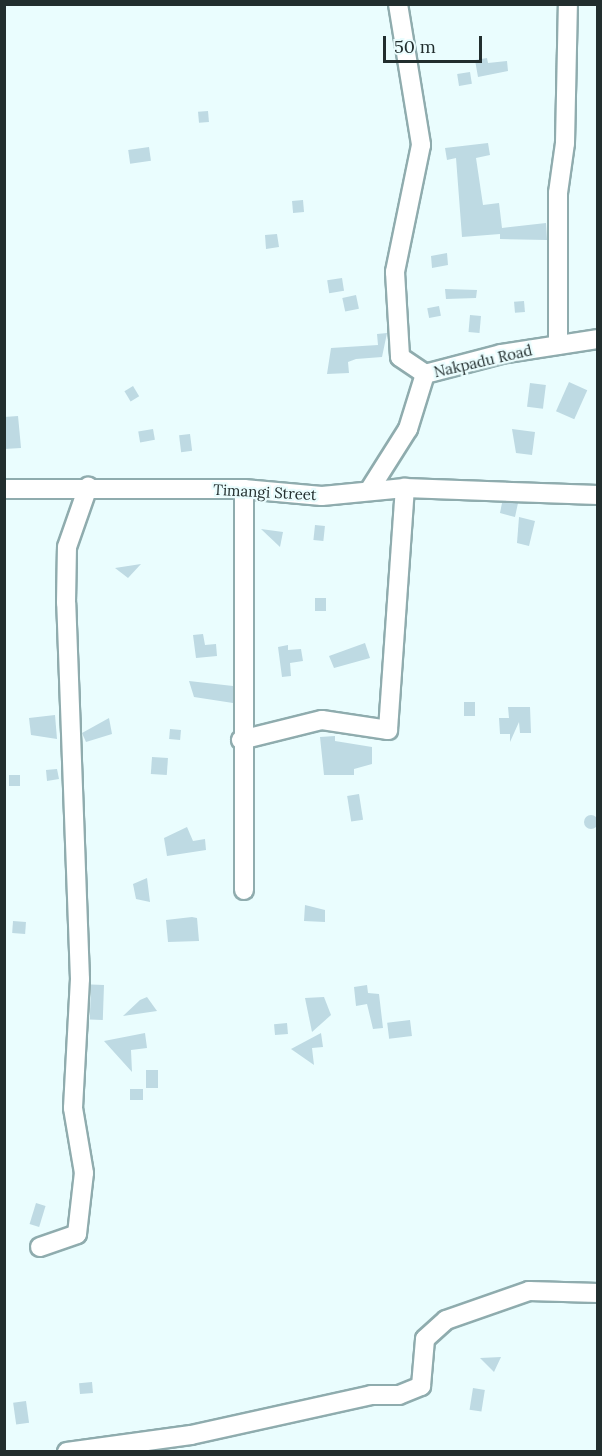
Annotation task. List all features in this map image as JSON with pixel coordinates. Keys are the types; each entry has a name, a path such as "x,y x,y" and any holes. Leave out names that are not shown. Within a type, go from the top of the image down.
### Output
{"street":[{"path":"398,4 421,145 395,272 400,357 425,374"},
{"path":"558,345 558,193 565,143 568,4"},
{"name":"Nakpadu Road","path":"370,489 408,429 425,374 558,345 597,339"},
{"path":"40,1247 77,1234 84,1173 73,1108 80,979 66,603 67,547 88,487"},
{"name":"Timangi Street","path":"4,489 88,487 244,489 300,496 405,488 597,495"},
{"path":"242,740 322,720 388,730 389,654 405,488"},
{"path":"244,489 242,555 248,602 242,740 248,756 244,890"},
{"path":"67,1452 191,1435 360,1397 399,1395 421,1386 425,1339 446,1320 529,1291 597,1293"}],"building":[{"path":"487,58 488,63 507,61 508,71 478,77 475,60"},
{"path":"470,72 472,84 459,86 457,74"},
{"path":"208,111 209,122 199,123 198,112"},
{"path":"488,143 490,155 476,158 483,205 499,203 502,228 546,223 547,240 500,239 500,234 462,237 456,158 447,160 445,148"},
{"path":"149,147 151,161 130,164 128,150"},
{"path":"303,200 304,212 293,213 292,201"},
{"path":"277,234 279,247 266,249 265,235"},
{"path":"447,253 448,265 432,268 431,256"},
{"path":"342,278 344,291 329,293 327,280"},
{"path":"445,289 477,290 476,298 446,299"},
{"path":"356,295 359,309 345,312 342,298"},
{"path":"524,301 525,312 515,313 514,302"},
{"path":"439,306 441,316 429,318 427,308"},
{"path":"470,315 481,316 479,333 469,332"},
{"path":"387,333 382,357 356,359 348,362 349,373 327,374 331,348 378,345 377,334"},
{"path":"569,382 587,390 574,419 556,411"},
{"path":"530,383 546,385 543,409 527,407"},
{"path":"133,386 139,396 131,401 124,391"},
{"path":"18,416 21,448 4,449 4,417"},
{"path":"153,429 155,440 140,442 138,432"},
{"path":"512,429 535,432 532,455 516,453"},
{"path":"190,434 192,451 181,452 179,435"},
{"path":"502,503 518,503 515,517 500,513"},
{"path":"519,517 535,521 529,546 517,543"},
{"path":"315,525 325,526 323,541 313,540"},
{"path":"261,529 283,532 280,547"},
{"path":"141,564 128,578 115,568"},
{"path":"315,598 326,598 326,611 315,611"},
{"path":"203,634 205,645 216,644 217,656 196,658 193,635"},
{"path":"365,643 370,658 334,668 329,656"},
{"path":"288,645 288,650 301,649 303,661 290,663 291,676 282,677 278,647"},
{"path":"189,681 233,686 233,703 194,697"},
{"path":"464,702 475,702 475,716 464,716"},
{"path":"508,707 530,707 531,733 520,733 519,722 510,742 510,734 500,734 499,718 509,718"},
{"path":"55,715 57,739 31,735 29,718"},
{"path":"109,718 112,734 86,742 82,733"},
{"path":"170,729 181,730 180,740 169,739"},
{"path":"335,736 335,741 372,747 372,764 354,769 354,775 324,775 320,737"},
{"path":"152,757 168,758 167,775 151,774"},
{"path":"57,769 59,779 47,781 46,770"},
{"path":"9,775 20,775 20,786 9,786"},
{"path":"359,794 363,820 351,822 347,796"},
{"path":"591,815 596,817 598,822 596,827 591,829 586,827 584,822 586,817"},
{"path":"187,827 193,841 205,839 206,850 167,856 164,838"},
{"path":"147,878 150,902 136,899 133,884"},
{"path":"305,905 325,910 325,922 304,921"},
{"path":"197,918 199,941 168,942 166,920"},
{"path":"13,921 26,922 25,934 12,933"},
{"path":"91,985 104,985 103,1020 90,1020"},
{"path":"367,985 368,993 379,994 383,1028 373,1029 367,1004 356,1006 354,987"},
{"path":"147,997 157,1011 123,1016 140,1000"},
{"path":"324,997 331,1015 312,1032 305,998"},
{"path":"410,1020 412,1036 389,1039 387,1023"},
{"path":"287,1023 288,1034 275,1035 274,1024"},
{"path":"145,1033 147,1048 131,1050 132,1072 104,1041"},
{"path":"321,1033 323,1047 312,1048 314,1065 291,1049"},
{"path":"146,1070 158,1070 158,1088 146,1088"},
{"path":"130,1089 143,1089 143,1100 130,1100"},
{"path":"36,1203 46,1206 39,1227 30,1224"},
{"path":"501,1357 494,1372 480,1358"},
{"path":"92,1382 93,1393 80,1394 79,1383"},
{"path":"473,1388 485,1390 481,1412 470,1410"},
{"path":"26,1401 29,1423 16,1425 13,1403"}]}
